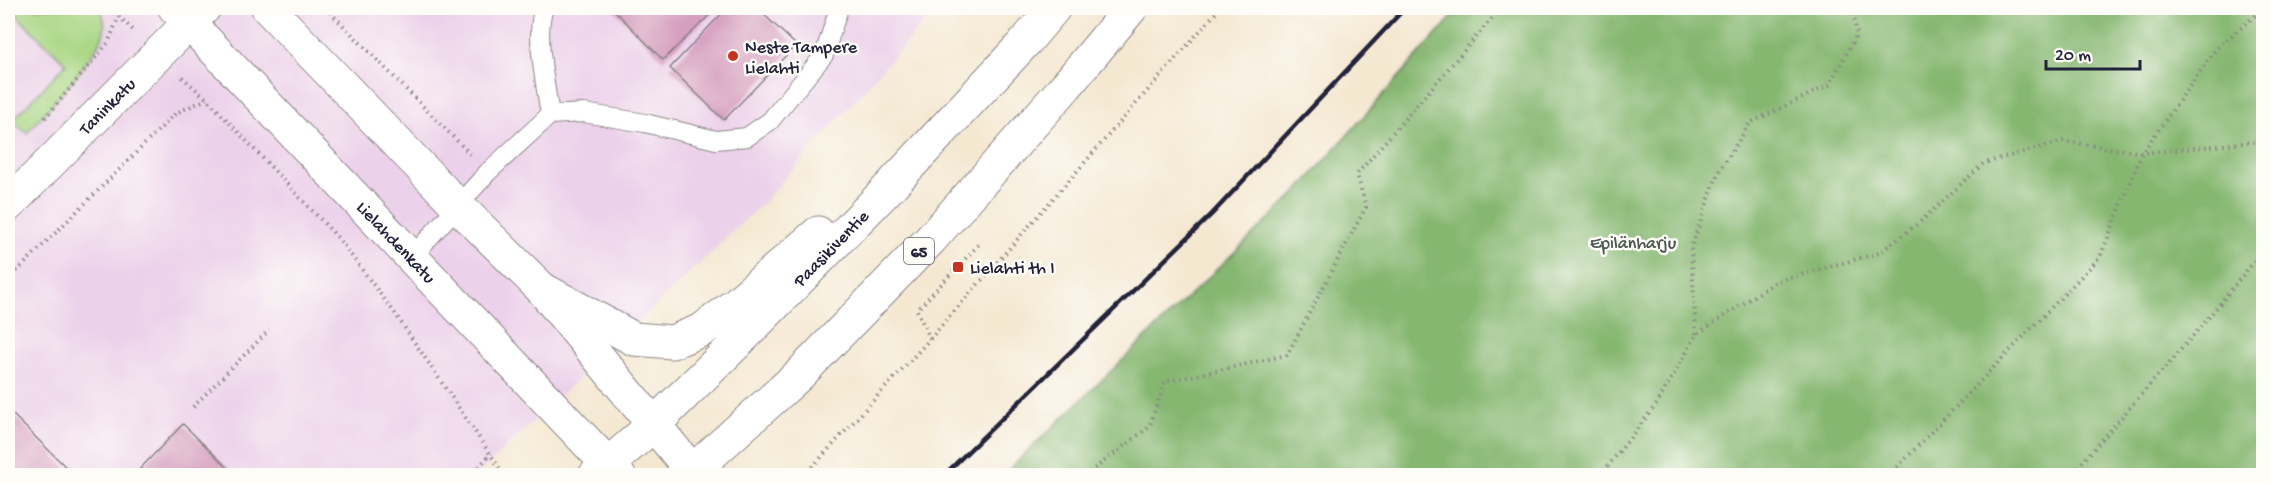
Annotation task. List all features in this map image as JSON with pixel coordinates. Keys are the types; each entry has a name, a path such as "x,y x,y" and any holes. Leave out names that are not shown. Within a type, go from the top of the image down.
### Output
{"main road":[{"path":"268,8 542,289 690,473"},
{"name":"Paasikiventie","path":"607,472 884,193 1054,8"},
{"name":"65","path":"690,473 800,375 931,239 1131,8"},
{"name":"Taninkatu","path":"8,205 156,54 189,13"},
{"name":"Lielahdenkatu","path":"189,13 607,472"},
{"path":"542,289 634,339 672,342 702,330 819,232 884,193"}],"lane":[{"path":"544,8 540,18 541,39 550,115"},
{"path":"411,258 488,172 550,115 594,114 645,123 716,140 747,137 770,122 824,55 839,8"}],"path":[{"path":"110,8 156,54 207,99 338,238 394,312 505,476"},
{"path":"326,8 488,172"},
{"path":"804,476 930,339 1220,8"},
{"path":"1084,476 1149,428 1165,382 1287,354 1366,207 1357,174 1501,8"},
{"path":"1696,334 1691,248 1718,172 1750,123 1829,85 1857,34 1852,8"},
{"path":"1888,476 2100,257 2142,153 2216,49 2264,8"},
{"path":"42,122 108,43 119,16"},
{"path":"8,280 176,113 207,99"},
{"path":"1600,476 1656,405 1696,334 1777,281 1880,253 1919,223 1984,163 2064,141 2142,153 2264,141"},
{"path":"930,339 917,310 980,243"},
{"path":"2070,476 2205,322 2264,249"},
{"path":"193,407 269,330"},
{"path":"471,476 491,453"}],"shaded area":[{"path":"8,8 937,8 762,204 476,476 8,475"}],"green space":[{"path":"9,8 100,8 104,22 101,41 83,68 27,133 12,121 66,64"},
{"name":"Epilänharju","path":"1460,8 2263,8 2263,475 1003,475 1295,194"}],"building":[{"path":"612,8 717,8 663,60"},
{"name":"Neste Tampere Lielahti","path":"727,8 757,8 796,45 724,120 670,68"},
{"path":"8,410 75,476 8,476"},
{"path":"183,424 236,476 133,476"}],"railway":[{"path":"943,476 1212,214 1405,8"}],"place":[{"name":"Neste Tampere Lielahti","path":"733,56"},
{"name":"Lielahti th I","path":"958,267"}]}
